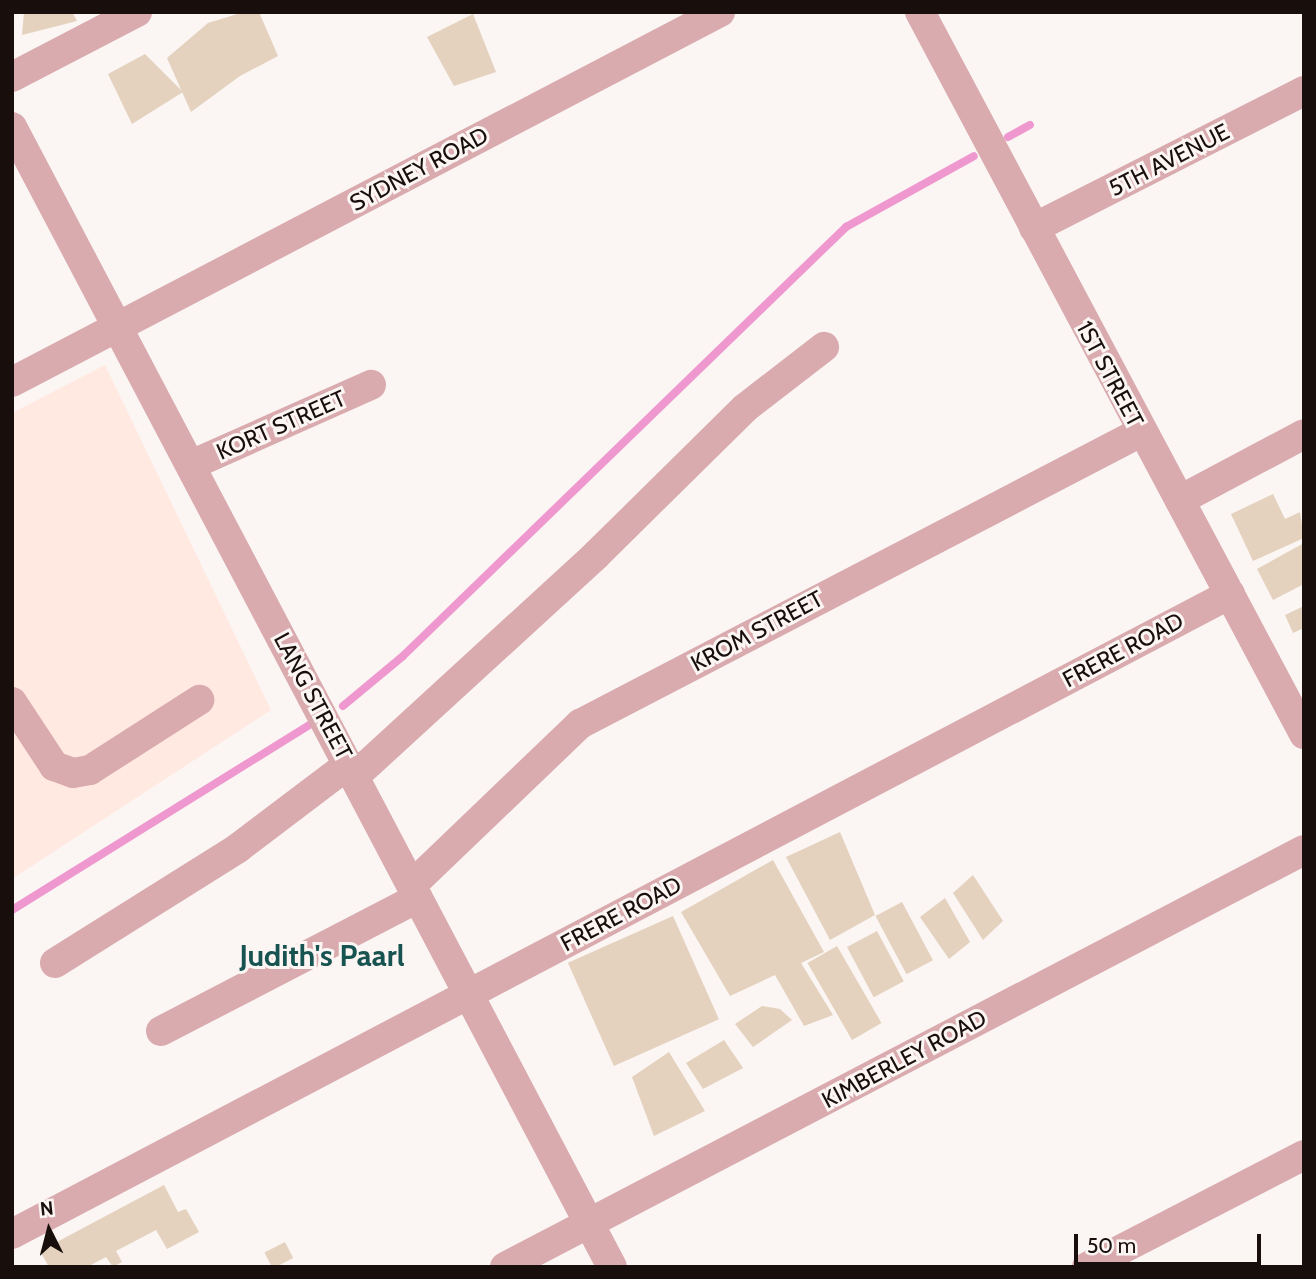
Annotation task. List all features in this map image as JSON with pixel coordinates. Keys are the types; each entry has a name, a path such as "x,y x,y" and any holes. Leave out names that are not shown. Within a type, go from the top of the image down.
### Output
{"street":[{"path":"12,77 136,12"},
{"name":"SYDNEY ROAD","path":"12,382 720,12"},
{"name":"1ST STREET","path":"920,12 1141,432 1304,734"},
{"name":"5TH AVENUE","path":"1034,228 1304,91"},
{"name":"LANG STREET","path":"12,127 612,1267"},
{"path":"55,963 238,848 352,770 596,555 745,408 824,347"},
{"name":"KORT STREET","path":"191,465 371,385"},
{"name":"KROM STREET","path":"161,1031 415,891 580,724 1141,432"},
{"path":"1180,500 1304,434"},
{"name":"FRERE ROAD","path":"12,1234 1230,594"},
{"path":"12,702 54,766 73,773 90,770 200,700"},
{"name":"KIMBERLEY ROAD","path":"505,1267 1304,850"},
{"path":"1087,1267 1304,1155"}],"shaded area":[{"path":"105,365 271,710 12,879 12,413"}],"building":[{"path":"24,12 72,12 77,21 22,35"},
{"path":"244,12 259,12 278,56 240,76 191,112 167,58 208,23"},
{"path":"473,14 496,72 454,86 427,37"},
{"path":"145,54 183,92 132,124 108,74"},
{"path":"1273,494 1285,519 1300,512 1304,538 1253,561 1231,514"},
{"path":"1304,543 1304,584 1273,600 1257,569"},
{"path":"1304,606 1304,628 1293,633 1285,615"},
{"path":"840,832 875,915 830,940 786,857"},
{"path":"773,860 824,952 801,963 833,1015 804,1026 775,975 730,996 681,912"},
{"path":"973,875 1003,921 983,940 953,893"},
{"path":"945,898 970,942 949,959 920,917"},
{"path":"902,902 933,960 906,974 876,916"},
{"path":"673,916 719,1019 614,1066 568,963"},
{"path":"877,931 904,981 874,997 847,947"},
{"path":"837,946 882,1023 852,1040 808,963"},
{"path":"762,1006 780,1009 792,1020 753,1047 735,1024"},
{"path":"724,1040 743,1068 703,1089 686,1063"},
{"path":"669,1052 705,1111 654,1136 632,1077"},
{"path":"164,1185 178,1212 186,1209 199,1232 167,1249 156,1230 116,1251 122,1262 113,1267 106,1257 87,1267 49,1267 40,1251"},
{"path":"285,1242 293,1258 272,1267 265,1252"}],"waterway":[{"path":"1008,137 1030,125"},
{"path":"343,706 403,656 846,227 974,156"},
{"path":"12,910 309,725"}],"district":[{"name":"Judith's Paarl","path":"322,956"}]}
